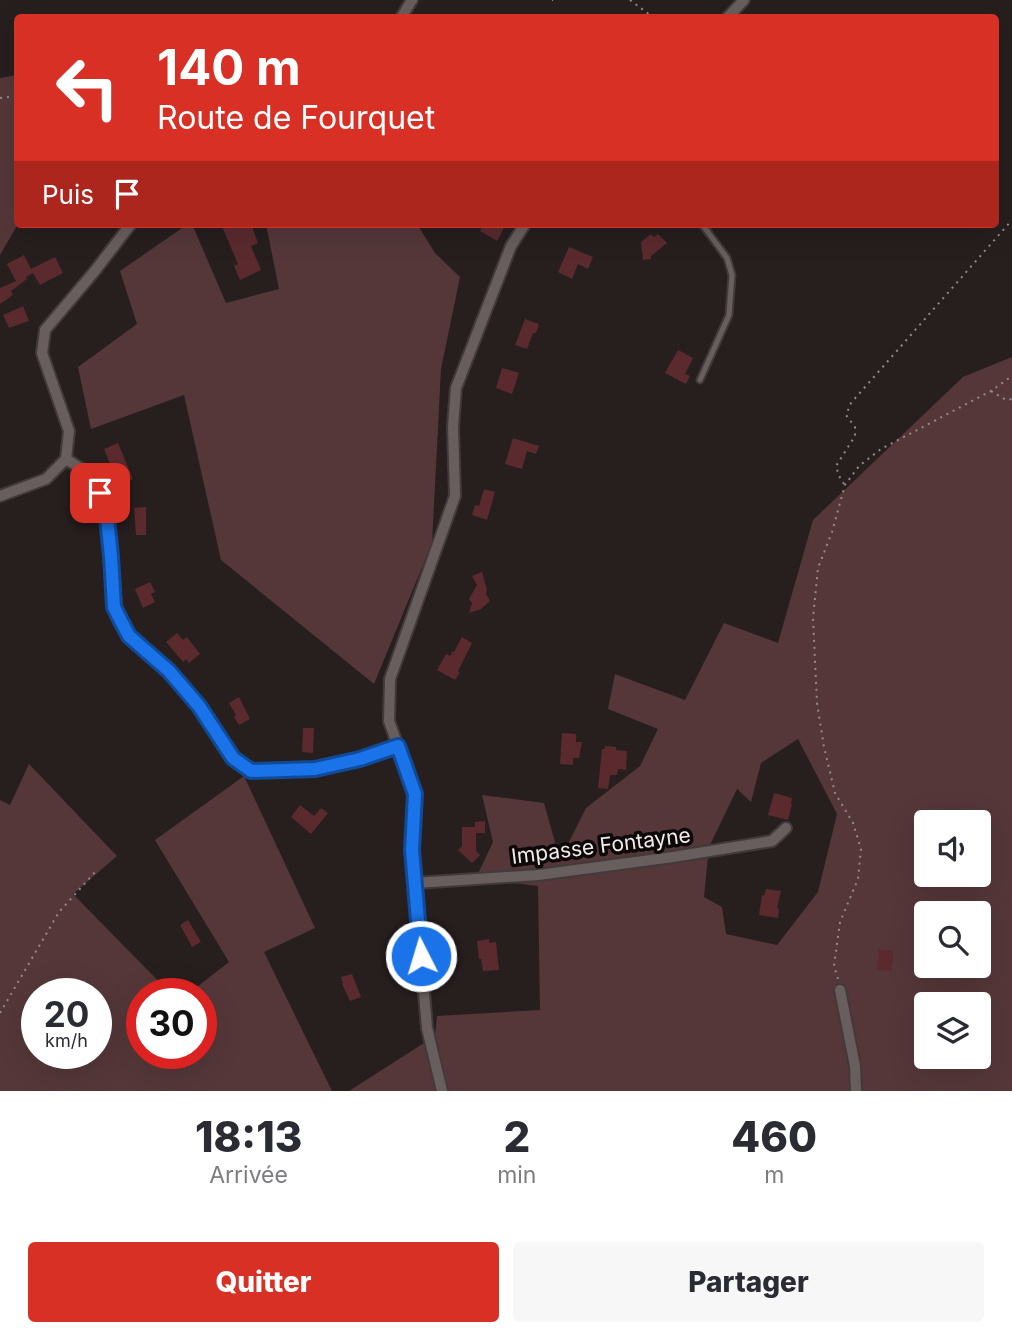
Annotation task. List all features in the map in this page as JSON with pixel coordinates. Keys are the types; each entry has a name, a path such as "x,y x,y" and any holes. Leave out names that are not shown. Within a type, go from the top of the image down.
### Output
{"street":[{"path":"731,14 744,0"},
{"path":"0,496 46,479 66,459 68,431 42,353 45,330 128,228"},
{"path":"442,1091 427,1028 412,850 415,794 389,721 390,679 455,496 453,427 456,388 511,246 522,228"},
{"path":"66,459 94,477 106,509 114,607 129,636 169,671 199,706 233,758 251,771 315,769 360,759 398,746"},
{"name":"Impasse Fontayne","path":"415,883 538,875 673,857 772,841 786,828"},
{"path":"840,990 855,1066 856,1091"}],"lane":[{"path":"700,380 729,315 732,275 727,258 705,228"}],"path":[{"path":"629,0 648,14"},
{"path":"845,485 836,466 855,436 855,427 846,415 851,403 1012,220"},
{"path":"840,990 834,966 840,922 858,879 861,849 853,823 835,793 817,703 813,618 818,568 832,532 845,485 859,466 881,449 991,391 1012,376"},
{"path":"991,391 1006,400 1012,399"},
{"path":"0,1013 59,912 97,870"}],"shaded area":[{"path":"14,76 16,228 0,255 0,78"},
{"path":"182,228 194,228 226,303 279,289 267,228 419,228 435,253 460,277 441,369 432,543 374,684 221,560 184,395 91,429 78,367 137,324 120,271"},
{"path":"1012,357 1012,1091 349,1091 435,1036 437,1016 540,1010 538,886 476,878 493,842 482,795 544,803 560,860 586,808 640,766 658,729 608,709 615,674 685,700 724,623 778,643 813,520 963,377","holes":["798,739 837,814 818,892 777,945 726,934 722,907 704,897 709,847 737,789 751,802 761,763"]},
{"path":"29,764 117,856 73,894 155,978 126,978 126,1069 217,1069 217,978 208,978 229,962 155,840 244,776 315,928 264,952 332,1091 0,1091 0,800 10,805"}],"building":[{"path":"223,228 252,228 258,243 251,246 261,270 240,280 234,266 238,264"},
{"path":"482,228 504,228 497,241 480,231"},
{"path":"651,234 654,237 658,234 667,243 651,256 651,259 643,260 641,242"},
{"path":"569,247 593,257 588,269 578,264 572,279 558,272"},
{"path":"24,255 31,269 55,257 63,273 40,285 33,273 24,278 27,279 11,291 13,295 0,304 0,288 16,281 7,264"},
{"path":"23,306 29,321 9,328 3,315"},
{"path":"525,319 539,324 527,349 515,345"},
{"path":"678,350 693,358 685,374 690,376 686,384 665,373"},
{"path":"502,368 519,373 512,394 496,388"},
{"path":"513,438 539,446 536,454 527,451 522,469 505,464"},
{"path":"118,443 133,479 124,483 119,475 115,476 104,449"},
{"path":"484,489 495,492 487,520 472,515 475,505 479,506"},
{"path":"146,507 146,535 136,535 134,508"},
{"path":"482,572 490,601 481,609 469,613 472,603 469,599 477,585 472,576"},
{"path":"150,582 155,592 151,594 155,602 143,608 135,589"},
{"path":"177,633 183,640 187,637 200,654 189,663 186,659 183,662 166,642"},
{"path":"462,637 472,643 455,680 437,670 446,654 450,656 454,652"},
{"path":"239,697 250,719 239,725 229,703"},
{"path":"303,728 314,728 313,753 302,752"},
{"path":"562,733 576,734 576,742 582,742 579,758 573,758 573,765 560,764"},
{"path":"605,746 627,751 626,770 618,769 617,775 610,775 608,789 598,788 602,749 605,749"},
{"path":"774,793 792,798 788,820 768,815"},
{"path":"300,805 314,816 321,808 328,813 311,834 291,817"},
{"path":"485,821 485,833 476,833 476,851 480,855 472,863 458,850 462,846 462,827 475,827 475,822"},
{"path":"766,889 781,891 778,918 759,915 762,895 764,896"},
{"path":"188,920 201,942 192,947 180,925"},
{"path":"489,939 489,943 496,942 499,970 483,971 479,959 477,941"},
{"path":"879,949 893,951 891,971 877,970"},
{"path":"352,974 361,997 350,1001 341,977"}],"route":[{"path":"100,493 106,509 114,607 121,621 129,636 169,671 199,706 233,758 251,771 315,769 360,759 398,746 415,794 412,850 421,956"}]}
